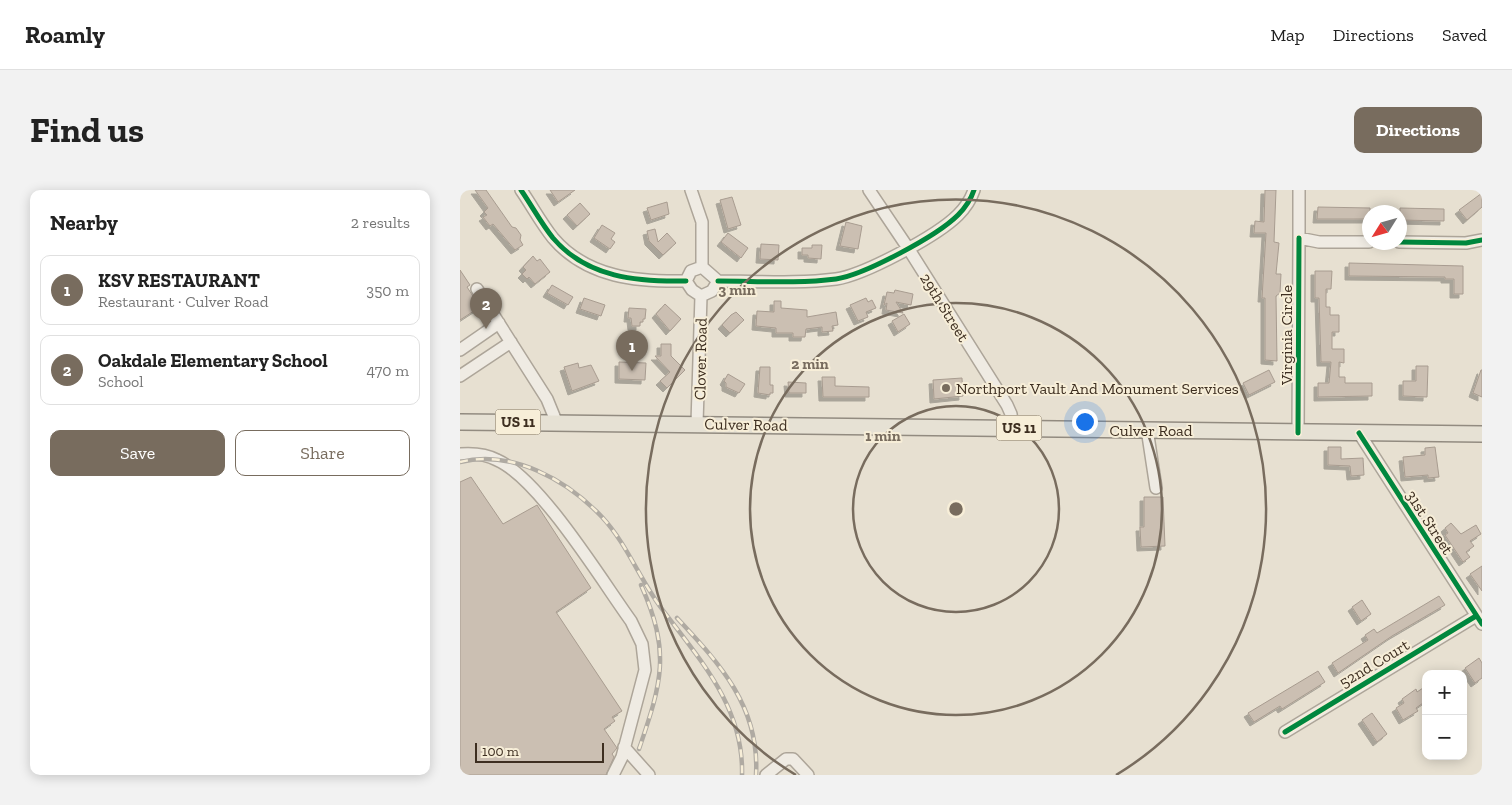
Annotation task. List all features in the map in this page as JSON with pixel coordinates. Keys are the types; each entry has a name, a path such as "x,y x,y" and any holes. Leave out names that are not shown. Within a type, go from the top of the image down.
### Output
{"main road":[{"name":"Culver Road","path":"460,422 697,423 1298,433 1482,434"}],"street":[{"path":"521,190 552,236 566,251 582,263 611,275 631,280 686,281"},
{"path":"692,190 702,222 702,267 718,281 796,283 837,279 857,274 908,248 958,216 974,190"},
{"name":"29th Street","path":"869,190 1007,405 1012,414 1013,428"},
{"name":"Virginia Circle","path":"1298,433 1299,190"},
{"path":"1299,238 1319,242 1362,242"},
{"path":"1407,242 1466,243 1482,240"},
{"path":"686,281 692,271 702,267"},
{"path":"686,281 692,290 702,296 712,291 718,281"},
{"path":"477,289 547,399 556,422"},
{"name":"Clover Road","path":"697,423 702,296"},
{"path":"460,350 499,323"},
{"path":"460,376 511,342"},
{"path":"1147,430 1156,488"},
{"name":"31st Street","path":"1358,433 1479,620"},
{"path":"460,454 483,455 499,460 544,499 631,621 642,644 645,670 622,757 612,775"},
{"name":"52nd Court","path":"1285,732 1479,620"},
{"path":"624,747 649,775"},
{"path":"766,775 786,758 793,759 808,775"}],"building":[{"path":"475,190 486,190 512,227 516,228 521,235 520,240 523,245 515,250 493,224 490,226 483,217 487,215 484,212 488,208"},
{"path":"550,190 575,190 558,202"},
{"path":"1265,190 1276,190 1274,242 1279,243 1276,274 1281,274 1280,293 1276,296 1277,361 1265,360 1265,298 1262,298 1266,233 1254,233 1255,221 1264,222"},
{"path":"1482,193 1482,207 1467,220 1459,210"},
{"path":"732,197 741,225 728,229 720,200"},
{"path":"667,202 669,214 651,220 647,208"},
{"path":"580,203 590,214 577,226 567,215"},
{"path":"1318,207 1362,208 1362,219 1317,219"},
{"path":"1407,208 1444,209 1444,221 1407,220"},
{"path":"846,222 862,226 858,249 840,246"},
{"path":"602,225 615,233 611,239 615,242 610,249 594,238"},
{"path":"655,229 658,242 667,233 676,243 663,255 649,241 647,231"},
{"path":"728,233 748,248 741,258 721,242"},
{"path":"761,244 779,245 778,260 760,259"},
{"path":"812,245 822,245 821,259 808,258 808,255 802,255 802,248 812,248"},
{"path":"533,256 537,261 540,259 550,272 535,284 529,277 527,279 522,274 526,270 523,267"},
{"path":"1349,263 1463,266 1463,294 1454,294 1454,279 1445,279 1445,277 1349,276"},
{"path":"460,270 470,285 467,287 480,307 460,320"},
{"path":"1315,271 1332,271 1331,289 1326,289 1326,307 1330,307 1330,315 1339,315 1339,332 1332,332 1332,349 1344,349 1344,363 1339,362 1339,377 1345,377 1345,383 1372,383 1372,396 1318,397 1318,383 1329,383 1331,362 1321,362 1319,298 1315,298"},
{"path":"552,285 573,297 568,305 547,293"},
{"path":"895,290 913,294 911,305 896,302 903,313 886,310 887,303 884,305 887,292 894,293"},
{"path":"584,298 605,305 601,316 580,309"},
{"path":"866,298 868,302 872,300 876,308 866,312 868,317 858,321 850,305"},
{"path":"774,301 781,301 781,308 807,310 807,317 836,312 838,325 832,326 833,331 822,332 822,327 806,329 805,337 793,337 793,333 776,333 776,328 756,326 757,311 774,312"},
{"path":"665,304 681,319 670,331 656,314"},
{"path":"629,308 646,309 645,319 643,319 643,322 640,322 640,326 632,326 631,318 628,318"},
{"path":"736,312 744,320 730,333 722,325"},
{"path":"904,314 910,324 898,332 892,321"},
{"path":"661,344 671,344 671,356 685,370 667,388 660,381 670,372 655,356 661,356"},
{"path":"619,362 646,363 645,380 619,379"},
{"path":"578,363 579,368 591,365 599,381 572,391 564,367"},
{"path":"1416,366 1428,366 1427,397 1403,396 1403,381 1416,381"},
{"path":"760,367 770,367 770,385 773,385 773,393 770,393 770,395 758,393"},
{"path":"1269,370 1275,382 1249,395 1243,383"},
{"path":"1482,370 1482,397 1473,393"},
{"path":"728,374 745,384 739,393 726,387 724,381"},
{"path":"822,377 835,377 835,386 869,387 869,397 823,397"},
{"path":"962,378 963,396 934,399 933,380"},
{"path":"788,382 806,383 806,393 789,393"},
{"path":"1328,447 1341,447 1341,459 1363,458 1364,475 1351,476 1350,466 1328,465"},
{"path":"1435,447 1439,477 1428,478 1428,475 1405,477 1403,457 1425,455 1425,448"},
{"path":"471,477 503,524 537,505 591,588 556,612 622,711 612,717 615,721 604,729 617,748 612,754 614,757 606,775 460,775 460,482"},
{"path":"1144,497 1163,497 1165,546 1141,547 1140,527 1144,527"},
{"path":"1451,523 1461,534 1476,525 1481,534 1470,541 1474,546 1466,552 1470,557 1463,562 1445,535 1448,533 1445,528"},
{"path":"1482,566 1482,591 1470,574"},
{"path":"1439,596 1445,605 1392,636 1338,673 1332,663 1368,640 1365,635 1374,629 1377,633"},
{"path":"1362,600 1371,614 1361,621 1352,607"},
{"path":"1479,658 1482,663 1482,678 1475,683 1465,668"},
{"path":"1318,671 1325,682 1282,709 1280,706 1254,722 1248,713"},
{"path":"1416,689 1417,692 1422,689 1422,704 1416,708 1418,711 1403,720 1396,708 1404,703 1402,699"},
{"path":"1372,713 1387,734 1377,742 1362,720"}],"railway":[{"path":"460,462 480,459 519,464 555,480 588,503 602,517 619,539 654,598 705,666 728,706 741,750 742,775"},
{"path":"639,749 653,705 660,667 657,629 641,585"},
{"path":"677,618 708,652 734,688 751,728 756,751 756,775"}],"cycle path":[{"path":"521,190 553,238 581,262 614,275 650,280 686,281"},
{"path":"718,281 807,281 836,279 848,276 881,263 948,224 961,212 974,190"},
{"path":"1298,433 1299,238"},
{"path":"1407,242 1466,243 1482,240"},
{"path":"1359,433 1482,624"},
{"path":"1285,732 1476,616"}],"place":[{"name":"Oakdale Elementary School","path":"486,329"},
{"name":"KSV RESTAURANT","path":"632,371"},
{"name":"Northport Vault And Monument Services","path":"946,388"}]}
